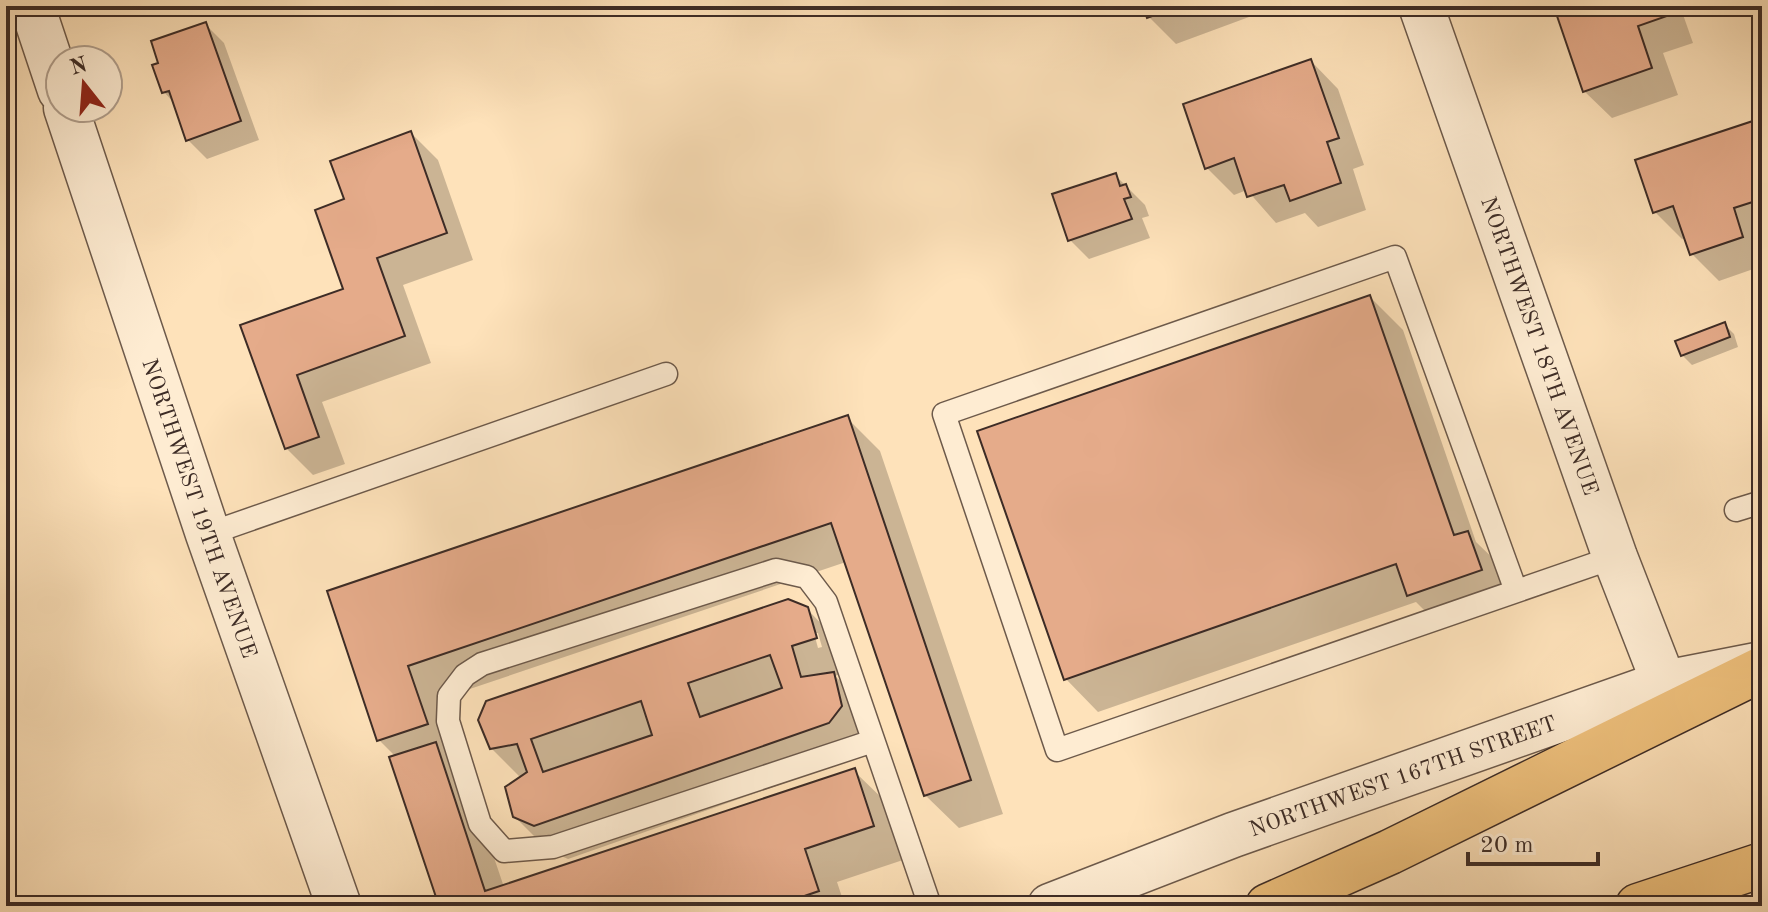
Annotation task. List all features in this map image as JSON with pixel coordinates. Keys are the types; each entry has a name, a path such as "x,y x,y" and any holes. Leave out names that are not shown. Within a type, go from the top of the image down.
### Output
{"highway":[{"path":"1268,906 1390,852 1762,666"},
{"path":"1638,906 1762,865"}],"street":[{"path":"32,6 45,44"},
{"name":"NORTHWEST 18TH AVENUE","path":"1421,6 1615,557 1664,683"},
{"name":"NORTHWEST 19TH AVENUE","path":"71,124 208,534 339,906"},
{"name":"NORTHWEST 167TH STREET","path":"1050,906 1233,835 1664,683 1762,666"}],"lane":[{"path":"1516,591 1395,257 944,414 1057,750 1615,557"},
{"path":"208,534 666,374"},
{"path":"1736,510 1762,502"},
{"path":"873,741 553,847 504,851 480,824 448,721 449,696 465,675 482,664 776,570 807,577 826,602 930,906"}],"building":[{"path":"1143,6 1180,6 1147,18"},
{"path":"1564,6 1663,6 1667,16 1638,26 1652,68 1583,92 1557,16 1567,13"},
{"path":"206,22 241,121 186,141 169,91 162,93 152,65 158,63 151,41"},
{"path":"1311,59 1339,138 1327,142 1341,183 1290,201 1284,185 1247,197 1234,158 1205,169 1183,104"},
{"path":"1762,118 1762,199 1734,208 1743,237 1690,255 1673,206 1653,213 1635,160"},
{"path":"411,131 447,233 377,258 405,336 297,375 319,437 285,449 240,325 343,289 315,210 344,199 330,161"},
{"path":"1116,173 1120,186 1126,184 1131,197 1124,199 1132,219 1068,241 1052,194"},
{"path":"1370,295 1454,535 1468,531 1482,570 1407,596 1396,564 1064,680 977,431"},
{"path":"1725,322 1730,337 1681,356 1675,341"},
{"path":"848,415 971,780 924,796 831,523 408,666 428,724 377,741 327,591"},
{"path":"788,599 808,607 817,638 792,646 801,677 834,672 842,706 829,723 534,826 513,817 505,787 527,772 517,744 490,749 478,720 486,701","holes":["770,655 782,688 700,717 688,683","641,701 652,735 543,772 531,739"]},
{"path":"436,742 485,891 855,768 874,826 805,849 819,891 775,906 439,906 389,757"}]}
